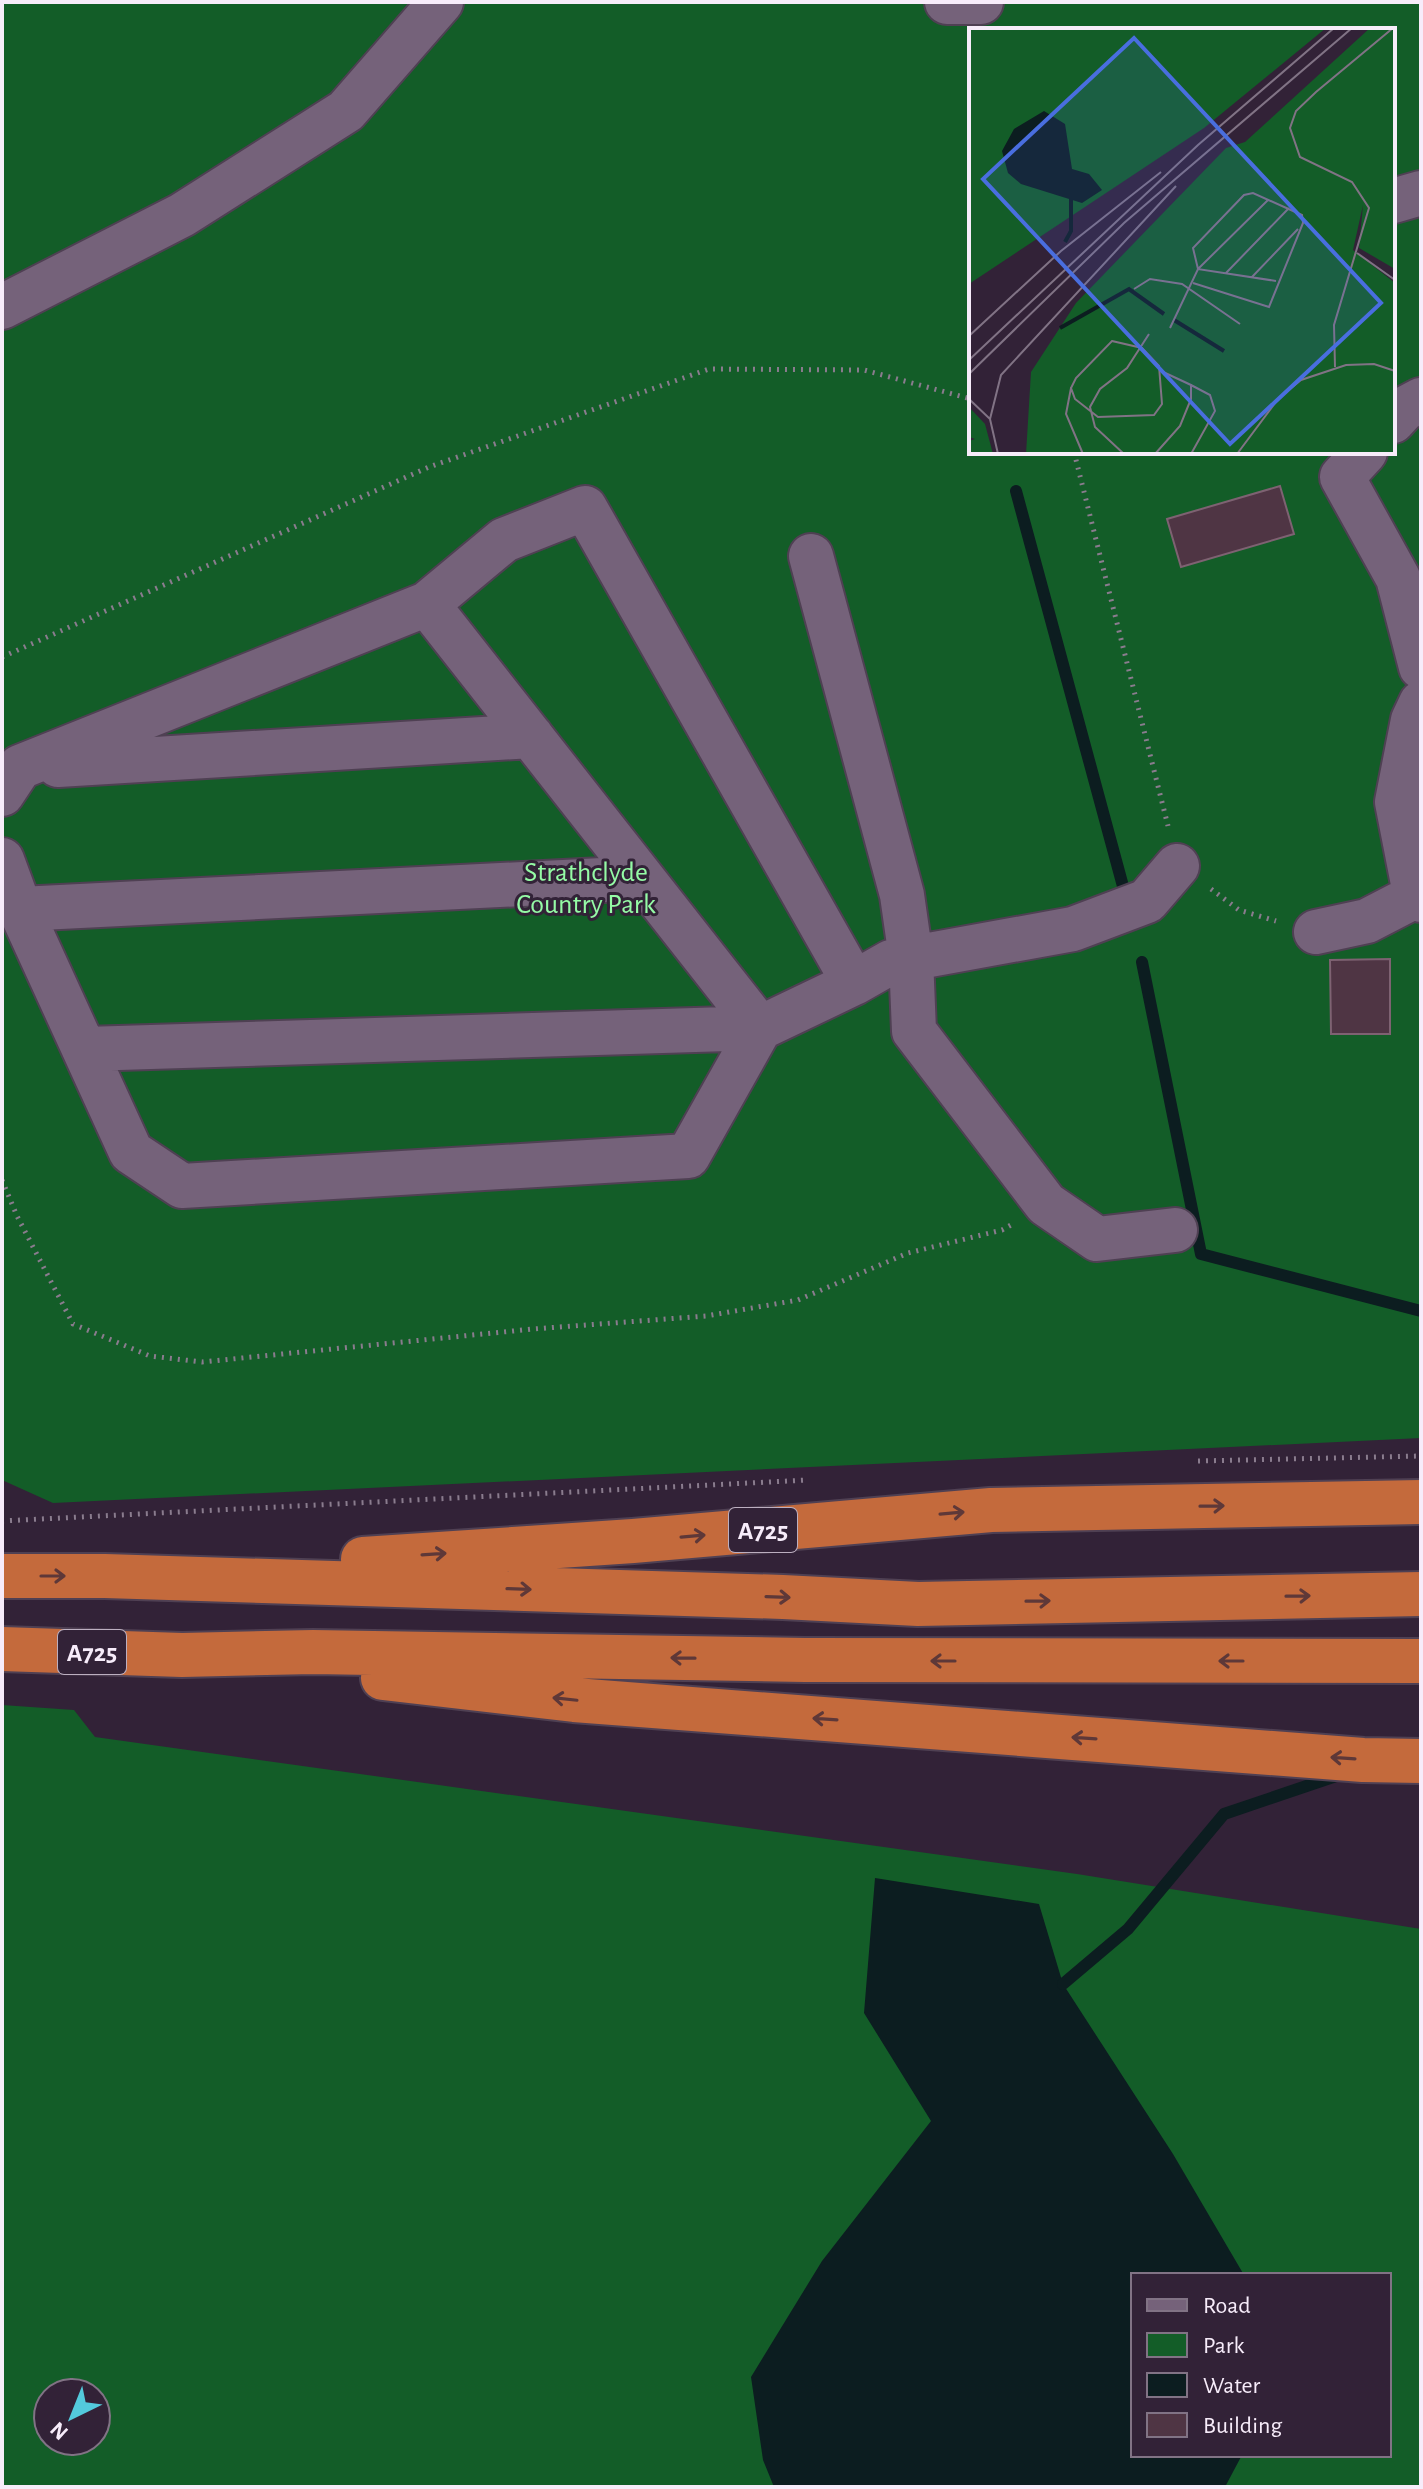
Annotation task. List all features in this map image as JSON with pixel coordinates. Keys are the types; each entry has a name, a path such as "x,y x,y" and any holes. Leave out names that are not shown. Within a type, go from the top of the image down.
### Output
{"highway":[{"name":"A725","path":"105,1576 633,1541 991,1510 1421,1502"},
{"name":"A725","path":"2,1576 105,1576 918,1604 1421,1594"},
{"name":"A725","path":"2,1649 182,1655 313,1652 805,1660 1421,1661"},
{"name":"A725","path":"182,1655 574,1700 1363,1760 1421,1761"}],"street":[{"path":"2,307 182,215 346,111 441,2"},
{"path":"947,2 981,2"},
{"path":"1395,200 1421,193"},
{"path":"1395,419 1404,409 1421,400"},
{"path":"1345,460 1398,578 1421,667"},
{"path":"11,781 427,604 504,540 585,508 854,983"},
{"path":"811,556 902,895 911,958 914,1031 1046,1204 1097,1239 1175,1230"},
{"path":"427,604 760,1028"},
{"path":"1316,932 1367,921 1419,896 1397,802 1413,720 1421,703"},
{"path":"11,781 531,736"},
{"path":"2,860 20,909 131,1152 182,1186 688,1156 760,1028"},
{"path":"86,1049 760,1028 891,962 1073,929 1147,901 1177,866"},
{"path":"20,909 642,878"}],"path":[{"path":"2,657 429,467 709,369 864,370 969,398"},
{"path":"1074,454 1177,866 1239,910 1316,932"},
{"path":"2,1180 17,1216 73,1324 150,1356 202,1362 548,1327 706,1316 798,1300 908,1253 1002,1230 1046,1204"},
{"path":"1195,1461 1421,1456"},
{"path":"2,1521 814,1480"}],"green space":[{"name":"Strathclyde Country Park","path":"2,2 1421,2 1421,1438 53,1503 2,1480"},
{"path":"2,1705 74,1710 95,1737 1077,1874 1421,1929 1421,2487 2,2487"}],"water":[{"path":"875,1878 1039,1904 1063,1984 1173,2154 1243,2273 1131,2273 1131,2457 1241,2457 1225,2487 774,2487 763,2460 751,2377 822,2261 931,2121 864,2013"}],"building":[{"path":"1280,486 1294,534 1181,567 1167,519"},
{"path":"1390,959 1390,1034 1331,1034 1330,960"}],"waterway":[{"path":"1016,491 1127,901"},
{"path":"1142,962 1201,1254 1421,1311"},
{"path":"1063,1984 1128,1929 1224,1814 1339,1775"}]}
